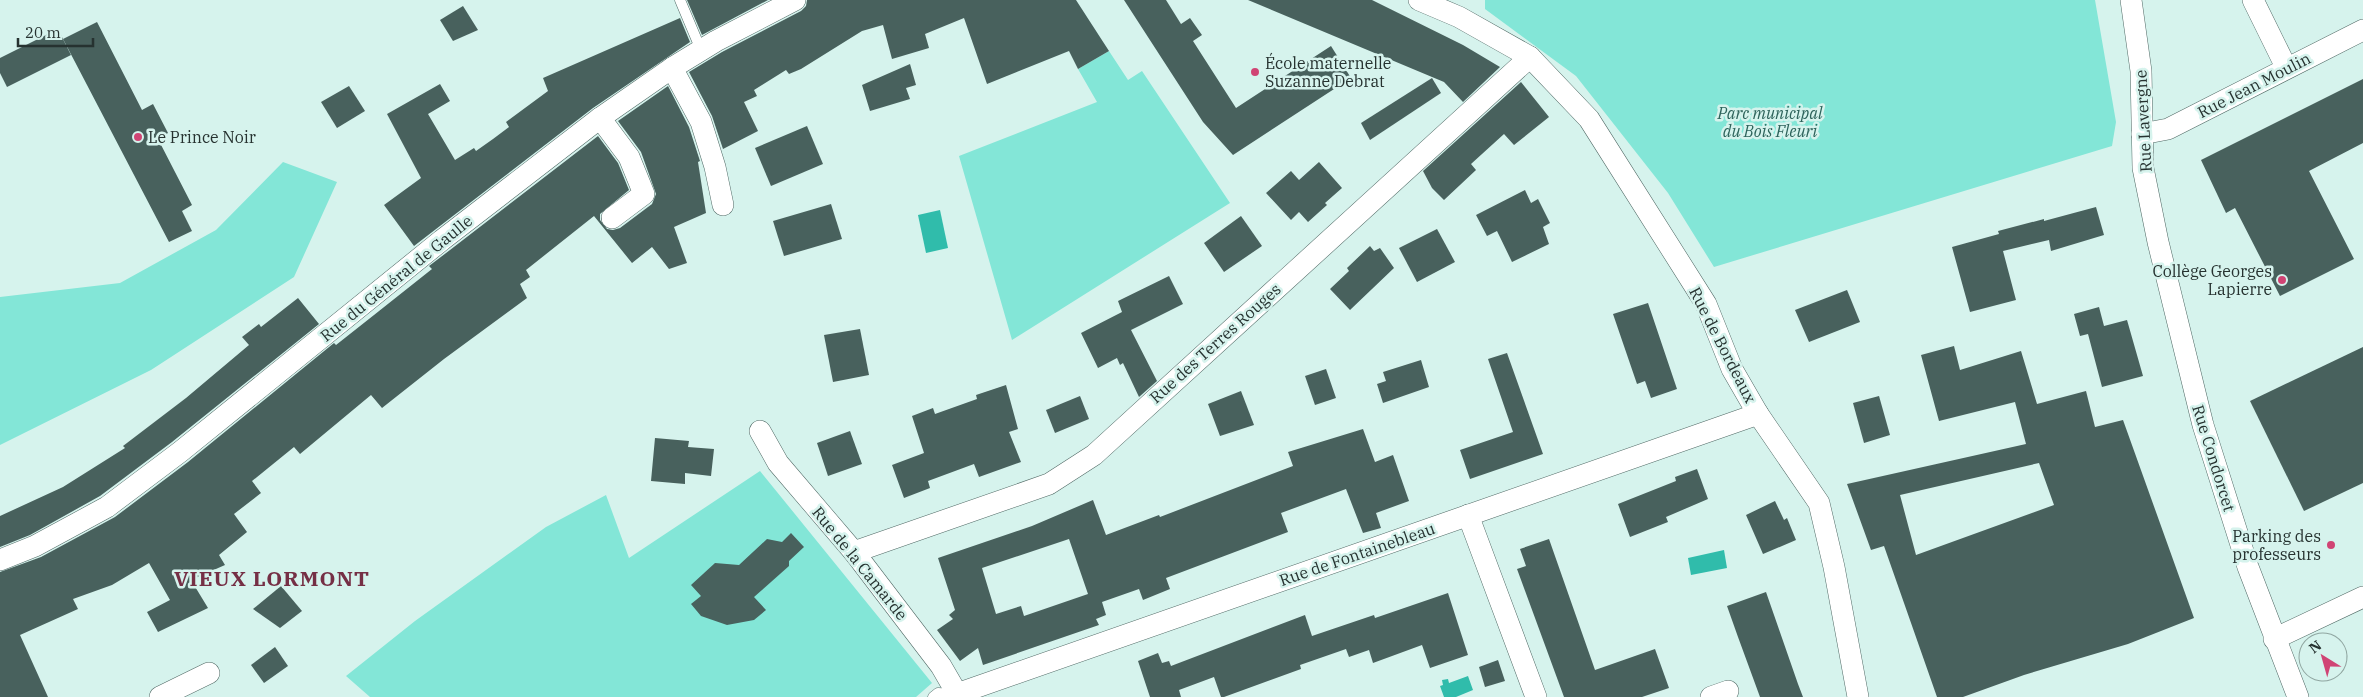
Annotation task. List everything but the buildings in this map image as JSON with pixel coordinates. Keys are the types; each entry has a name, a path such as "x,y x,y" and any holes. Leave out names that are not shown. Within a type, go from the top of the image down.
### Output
{"street":[{"name":"Rue du Général de Gaulle","path":"0,560 35,546 107,507 180,452 442,240 600,118 701,50 795,0"},
{"name":"Rue de Bordeaux","path":"1419,0 1458,9 1530,58 1589,119 1706,304 1732,369 1758,414 1819,503 1834,567 1858,697"},
{"name":"Rue Lavergne","path":"2132,0 2141,71 2143,168 2158,242"},
{"path":"2253,0 2286,67"},
{"name":"Rue Jean Moulin","path":"2142,134 2168,129 2286,67 2363,30"},
{"name":"Rue des Terres Rouges","path":"854,552 1049,484 1094,455 1530,58"},
{"path":"672,68 701,122 715,167 723,205"},
{"path":"600,118 629,157 644,194 612,218"},
{"name":"Rue Condorcet","path":"2158,242 2203,425 2248,567 2274,639 2298,697"},
{"name":"Rue de Fontainebleau","path":"958,695 1758,414"},
{"name":"Rue de la Camarde","path":"760,431 778,463 854,552 941,666 958,695"},
{"path":"1468,515 1536,697"},
{"path":"2274,639 2363,597"},
{"path":"160,697 209,673"}],"lane":[{"path":"680,0 701,50"},
{"path":"933,697 938,693 958,695"}],"green space":[{"name":"Parc municipal du Bois Fleuri","path":"1485,0 2095,0 2116,122 2112,146 1714,267 1668,193 1576,76 1485,9"},
{"path":"1109,51 1128,80 1142,71 1230,203 1012,340 959,156 1097,102 1078,69"},
{"path":"283,162 337,182 294,277 151,370 0,445 0,297 120,283 216,230"},
{"path":"760,471 932,683 916,697 370,697 346,676 415,621 546,527 606,495 629,558"}],"shaded area":[{"path":"940,210 948,248 926,253 918,215"},
{"path":"1724,550 1727,568 1691,575 1688,558"},
{"path":"1468,676 1473,690 1456,697 1444,697 1440,686 1443,685 1442,680 1448,679 1449,683"}],"place":[{"name":"École maternelle Suzanne Debrat","path":"1255,72"},
{"name":"Le Prince Noir","path":"138,137"},
{"name":"Collège Georges Lapierre","path":"2282,280"},
{"name":"Parking des professeurs","path":"2331,545"}],"district":[{"name":"VIEUX LORMONT","path":"272,579"}]}
